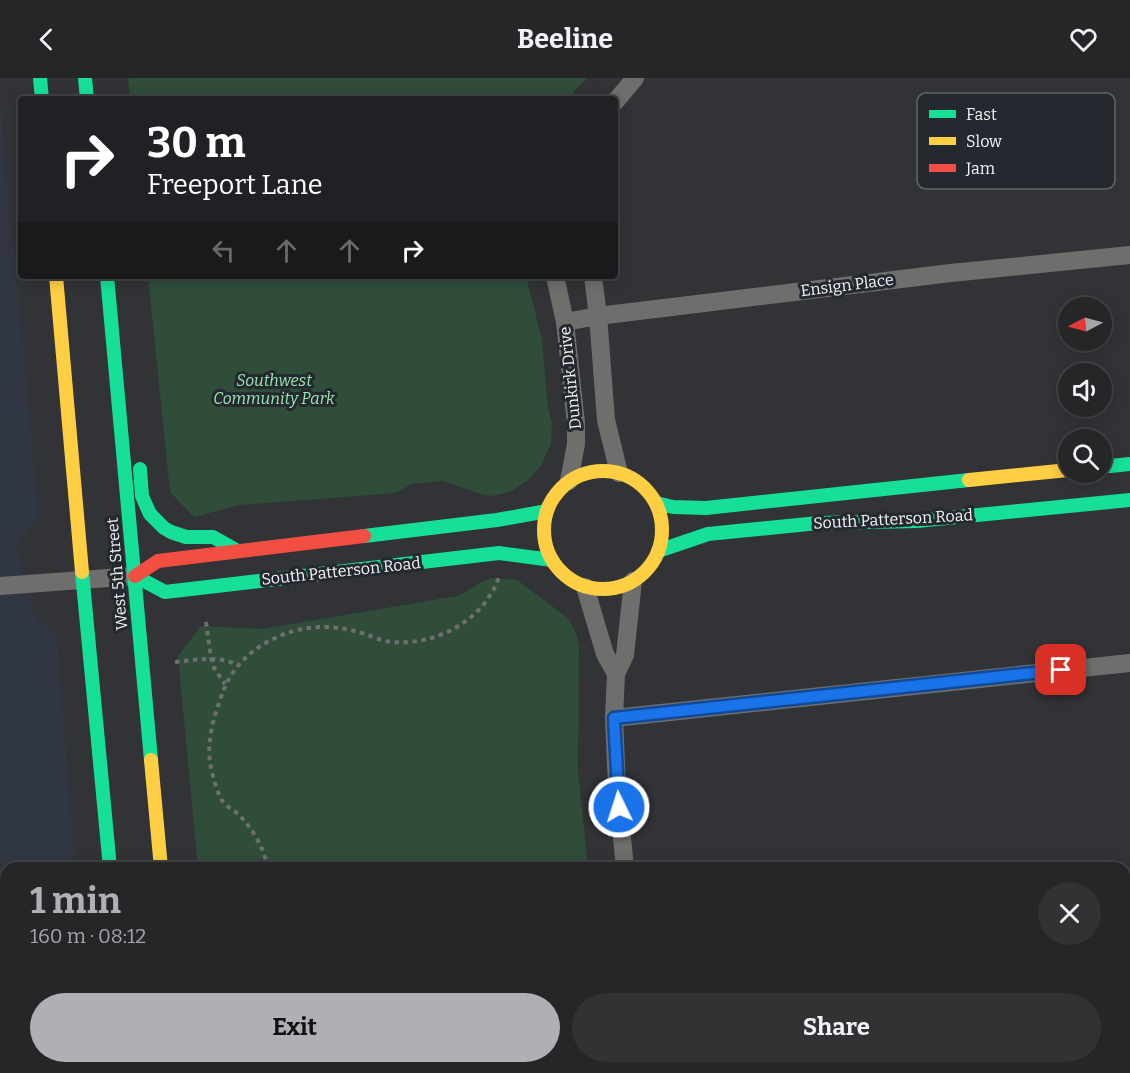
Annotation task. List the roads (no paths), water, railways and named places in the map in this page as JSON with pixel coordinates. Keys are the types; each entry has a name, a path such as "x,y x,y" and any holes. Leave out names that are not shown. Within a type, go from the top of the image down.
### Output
{"street":[{"path":"40,78 42,96"},
{"path":"85,78 87,96"},
{"path":"618,99 636,78"},
{"name":"Ensign Place","path":"565,322 940,274 1130,255"},
{"name":"West 5th Street","path":"57,279 110,862"},
{"name":"West 5th Street","path":"107,279 160,862"},
{"name":"Dunkirk Drive","path":"556,279 565,322 576,423 576,444 569,481"},
{"name":"Dunkirk Drive","path":"593,279 606,420 619,473"},
{"path":"121,440 139,464 142,496 150,514 164,528 186,537 213,537 239,551"},
{"path":"1112,466 1130,464"},
{"path":"602,470 619,473 634,479 647,490 656,503 661,519 662,535 658,551 648,568 633,581 618,587 602,589 585,587 572,581 561,572 552,560 545,544 543,528 547,511 555,494 569,481 584,473 602,470"},
{"name":"South Patterson Road","path":"656,503 673,507 706,508 1058,471"},
{"name":"South Patterson Road","path":"658,551 708,534 818,522 917,521 1130,500"},
{"name":"South Patterson Road","path":"0,586 135,576 158,561 497,520 547,511"},
{"name":"South Patterson Road","path":"135,576 165,591 500,554 552,560"},
{"path":"624,862 617,787 614,718 616,674 625,655 633,581"},
{"path":"585,587 605,654 616,674"},
{"path":"614,718 1130,663"}],"park label":[{"name":"Southwest Community Park","path":"274,389"}]}
